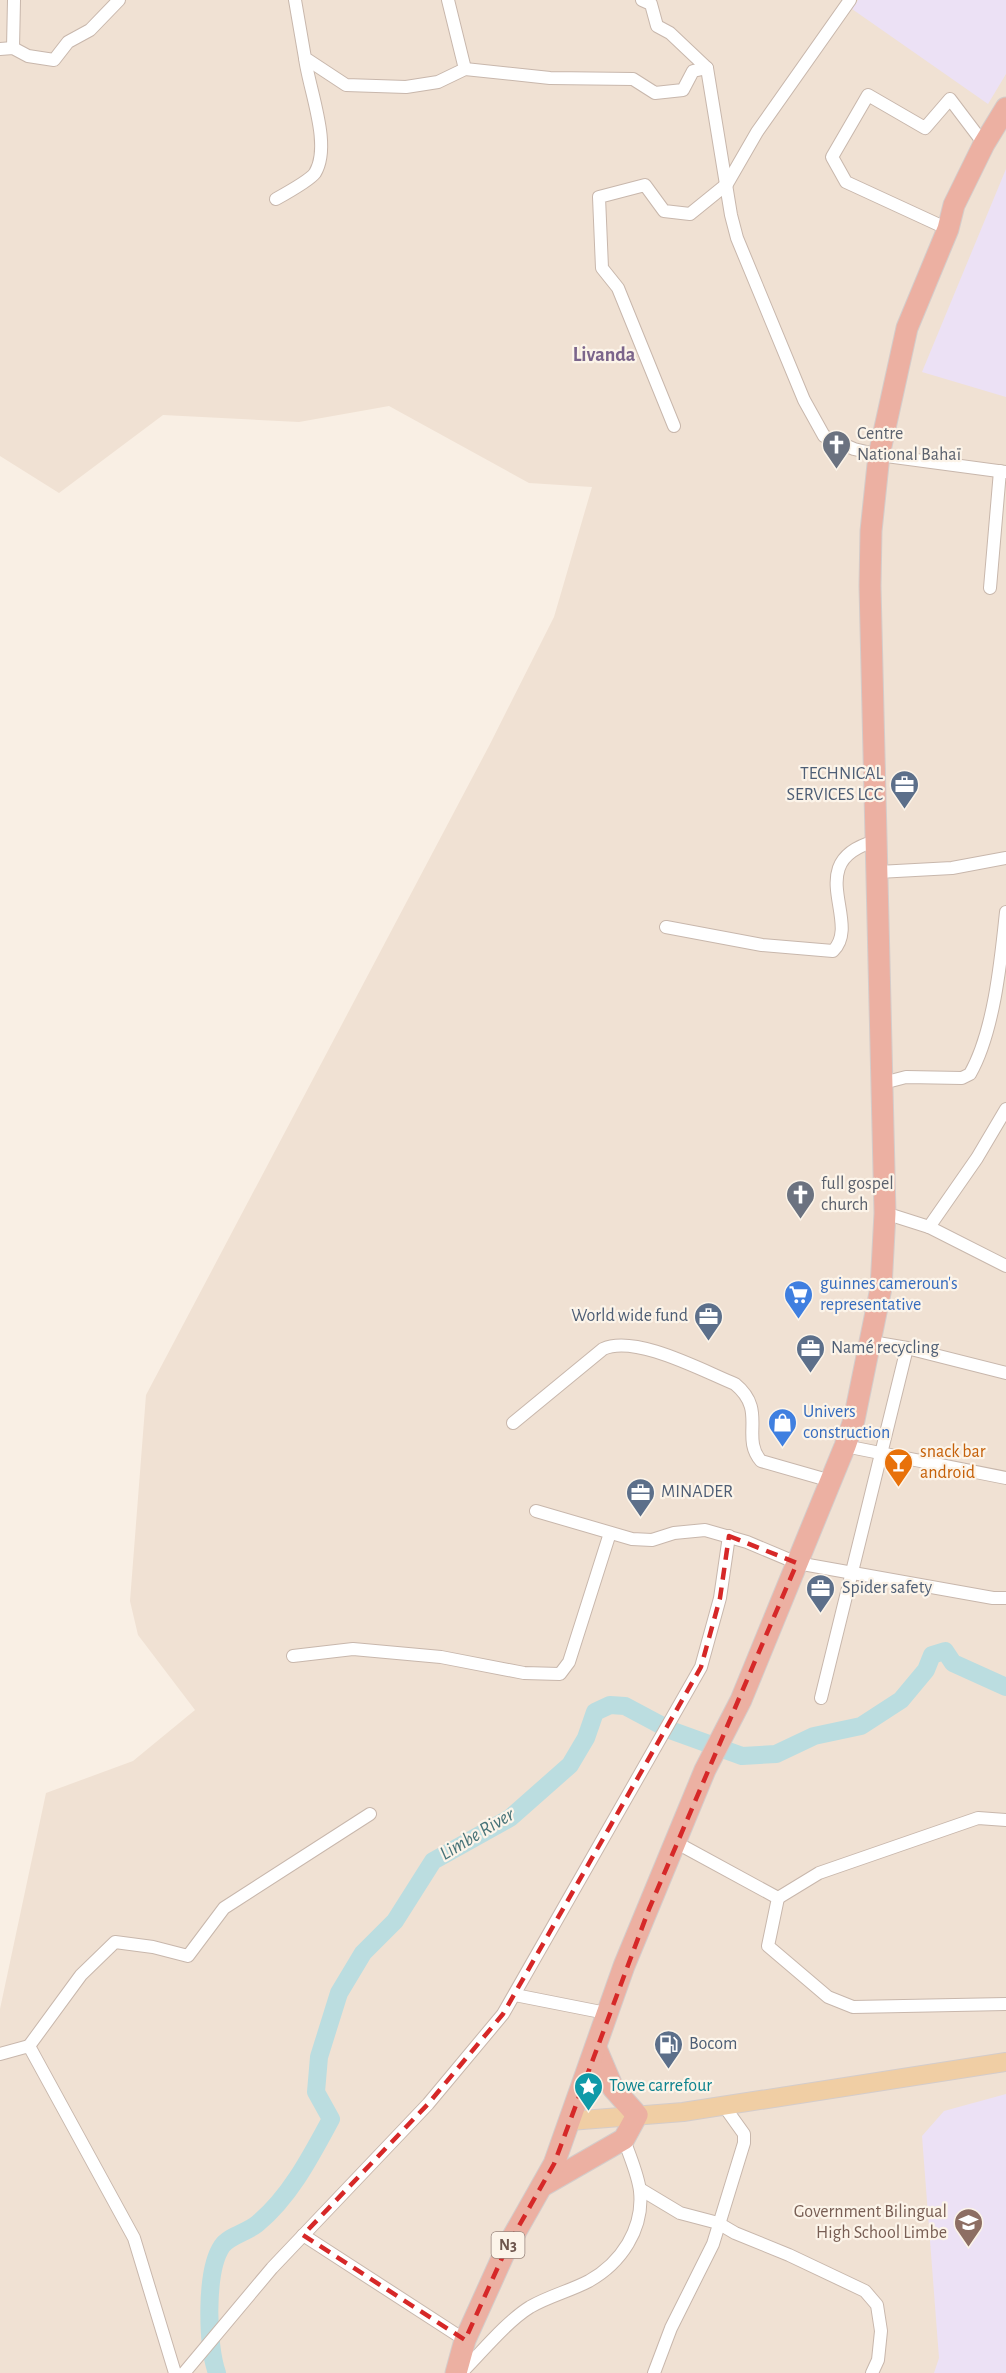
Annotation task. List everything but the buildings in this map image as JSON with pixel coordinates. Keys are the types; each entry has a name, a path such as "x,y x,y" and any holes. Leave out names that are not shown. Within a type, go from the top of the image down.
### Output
{"highway":[{"path":"570,2121 606,2013 705,1770 728,1731 845,1446 854,1420 872,1342 881,1288 885,1214 884,1083 870,586 871,531 879,455 907,328 948,229 954,205 984,144 1006,108"},
{"path":"544,2185 624,2139 637,2115 614,2088 596,2048"},
{"name":"N3","path":"456,2373 465,2340 507,2247 544,2185 570,2121"}],"main road":[{"path":"570,2121 724,2106 1006,2062"}],"street":[{"path":"14,0 6,49 28,56 54,60 68,42 90,30 119,0"},
{"path":"276,199 315,173 321,154 295,0"},
{"path":"448,0 465,69"},
{"path":"642,0 651,4 657,26 670,33 707,68 731,215 740,247 804,400 821,432 854,450 1003,471 990,588"},
{"path":"674,426 618,288 602,268 599,197 645,185 664,211 690,214 727,184 758,132 850,0"},
{"path":"305,58 346,85 406,87 438,82 465,69 531,77 633,80 655,93 683,90 693,71 707,68"},
{"path":"948,229 846,182 832,157 868,95 925,128 950,99 984,144"},
{"path":"666,927 762,945 833,951 841,936 836,883 842,861 856,846 876,841"},
{"path":"878,872 952,868 1006,858"},
{"path":"884,1083 906,1077 962,1078 970,1074 983,1044 1000,963 1006,912"},
{"path":"929,1227 977,1158 1006,1109"},
{"path":"885,1214 929,1227 1006,1266"},
{"path":"872,1342 907,1348 1006,1373"},
{"path":"513,1423 603,1349 613,1345 632,1346 735,1384 746,1393 751,1406 753,1441 756,1455 761,1461 831,1480"},
{"path":"821,1698 907,1348"},
{"path":"845,1446 1006,1478"},
{"path":"536,1511 632,1539 652,1540 687,1531 705,1530 729,1536 797,1563 993,1598 1006,1598"},
{"path":"293,1656 353,1649 441,1657 524,1673 560,1674 569,1662 610,1533"},
{"path":"184,2373 272,2268 428,2104 503,2014 700,1667 720,1598 729,1536"},
{"path":"0,2054 29,2046 81,1975 115,1942 153,1947 188,1956 224,1908 370,1814"},
{"path":"1006,1820 978,1818 819,1873 778,1898 768,1946 828,1997 854,2007 1006,2004"},
{"path":"677,1843 778,1898"},
{"path":"515,1995 606,2013"},
{"path":"29,2046 134,2238 175,2373"},
{"path":"654,2373 671,2328 713,2244 718,2223 727,2205 737,2157 744,2143 744,2134 724,2106"},
{"path":"460,2373 529,2308 607,2270 634,2234 640,2210 640,2189 624,2139"},
{"path":"640,2189 680,2213 718,2223 735,2233 789,2254 865,2292 877,2305 881,2331 878,2360 872,2373"},
{"path":"303,2235 465,2340"}],"highlighted area":[{"path":"729,1536 797,1563 649,1909 554,2164 507,2247 465,2340 303,2235 428,2104 503,2014 701,1667 720,1598"}],"shaded area":[{"path":"0,0 1006,0 1006,2373 0,2373 0,2009 46,1793 133,1761 195,1710 138,1635 130,1601 146,1395 489,746 554,617 592,487 529,483 389,406 299,422 163,415 59,493 0,456"},
{"path":"858,0 1006,0 1006,74 988,104 852,9"},
{"path":"1006,169 1006,397 922,372"},
{"name":"Government Bilingual High School Limbe","path":"1006,2094 1006,2373 934,2373 939,2358 922,2136 944,2111"}],"waterway":[{"name":"Limbe River","path":"217,2373 211,2345 209,2308 216,2257 225,2243 257,2224 280,2201 299,2175 331,2119 316,2092 319,2057 339,1993 363,1953 395,1921 433,1861 510,1818 570,1765 586,1738 595,1712 610,1705 625,1706 670,1730 742,1756 776,1754 814,1736 861,1726 901,1700 926,1670 932,1655 945,1651 953,1663 1006,1687"}],"place":[{"name":"Centre National Bahaï","path":"836,470"},
{"name":"TECHNICAL SERVICES LCC","path":"904,810"},
{"name":"full gospel church","path":"800,1220"},
{"name":"guinnes cameroun's representative","path":"799,1320"},
{"name":"World wide fund","path":"709,1342"},
{"name":"Namé recycling","path":"810,1374"},
{"name":"Univers construction","path":"782,1448"},
{"name":"snack bar android","path":"899,1488"},
{"name":"MINADER","path":"640,1518"},
{"name":"Spider safety","path":"821,1614"},
{"name":"Bocom","path":"668,2070"},
{"name":"Towe carrefour","path":"588,2112"},
{"name":"Government Bilingual High School Limbe","path":"968,2248"}],"district":[{"name":"Livanda","path":"604,355"}]}
